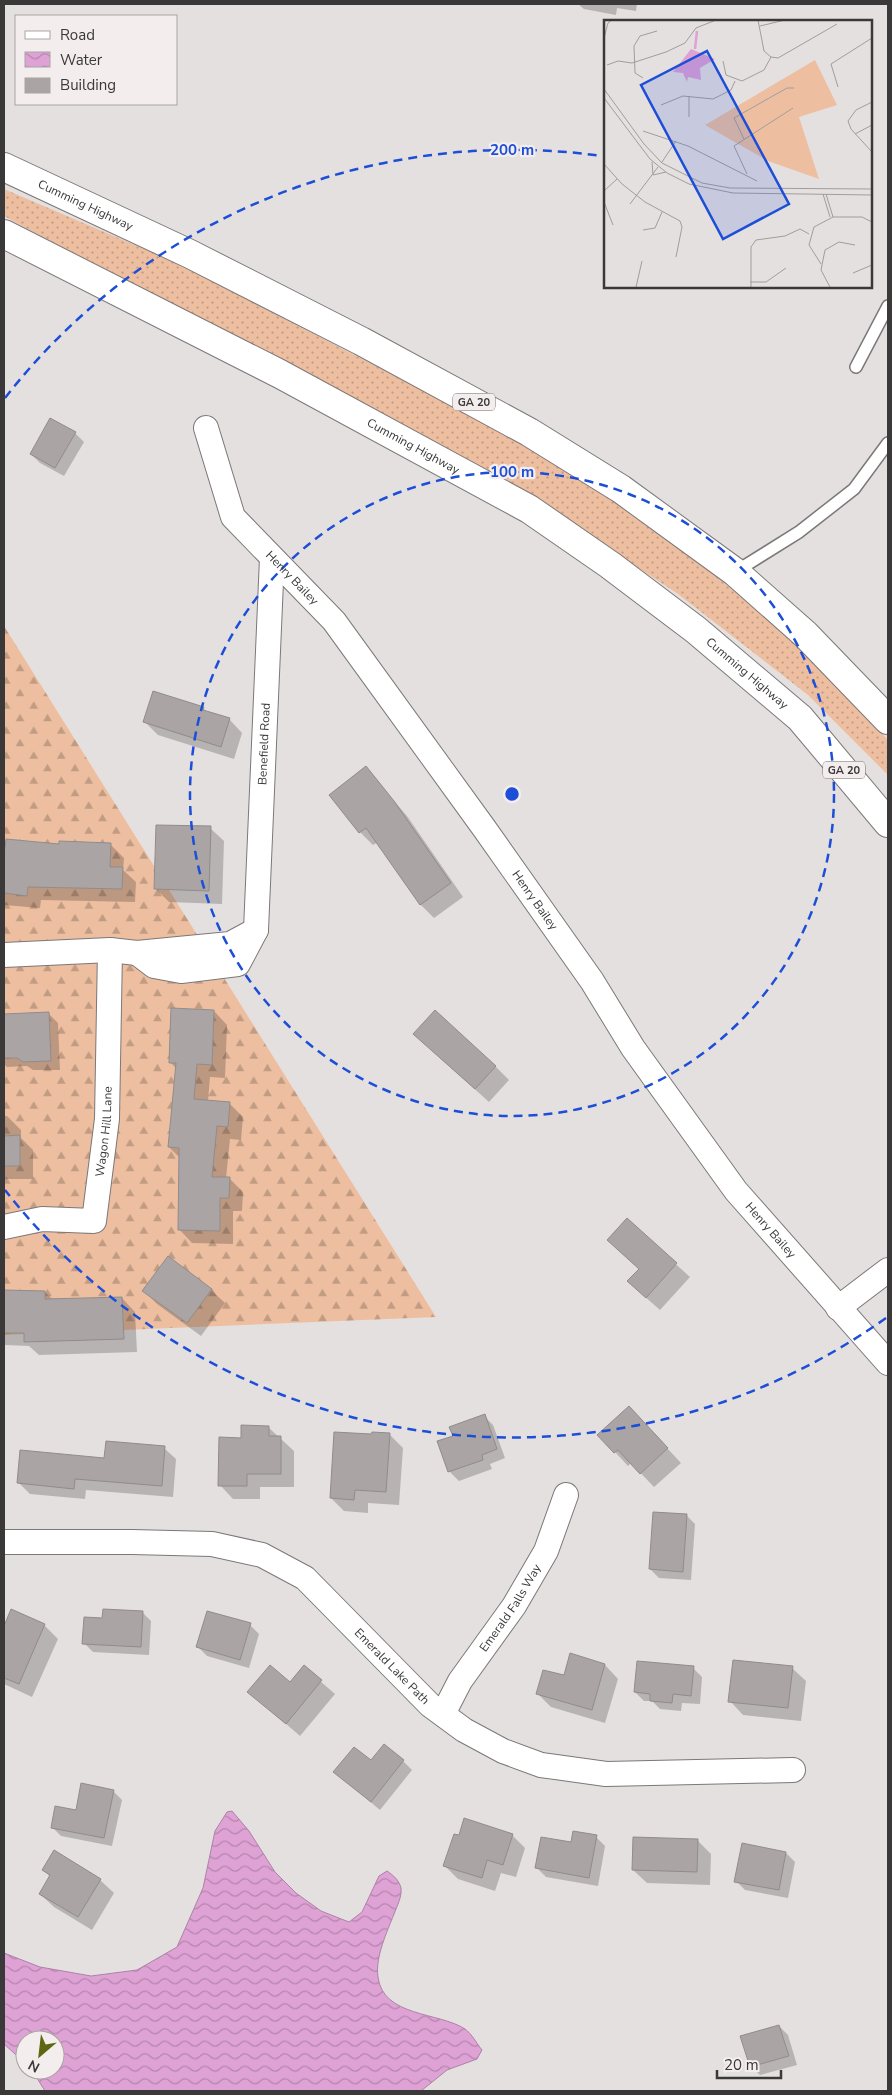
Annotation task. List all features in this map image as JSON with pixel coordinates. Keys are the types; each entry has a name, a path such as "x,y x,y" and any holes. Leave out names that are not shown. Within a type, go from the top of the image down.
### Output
{"highway":[{"name":"Cumming Highway","path":"4,168 190,254 361,341 529,432 621,489 735,572 805,634 888,720"},
{"name":"Cumming Highway","path":"4,234 280,374 529,509 610,565 696,630 800,718 888,823"}],"street":[{"name":"Henry Bailey","path":"206,428 233,517 334,621 592,981 633,1048 736,1191 888,1363"},
{"name":"Benefield Road","path":"110,950 182,959 230,944 256,930 272,558"},
{"path":"4,955 110,950"},
{"name":"Wagon Hill Lane","path":"4,1227 42,1219 94,1221 107,1118 110,950"},
{"path":"838,1308 888,1270"},
{"name":"Emerald Falls Way","path":"443,1714 460,1681 514,1606 546,1551 566,1495"},
{"name":"Emerald Lake Path","path":"4,1542 212,1544 262,1555 305,1578 430,1705 464,1730 503,1751 540,1765 606,1774 792,1770"}],"lane":[{"path":"856,367 888,306"},
{"path":"735,572 799,532 854,490 888,443"}],"green space":[{"path":"4,189 177,263 424,391 536,452 608,496 674,543 753,606 823,670 888,740 888,775 808,695 678,594 516,487 270,360 4,216"},
{"path":"4,626 436,1317 4,1335"}],"water":[{"path":"232,1811 249,1831 275,1872 296,1893 321,1911 349,1922 362,1912 379,1876 387,1871 396,1878 401,1888 401,1895 378,1961 378,1977 382,1990 390,2000 401,2007 441,2019 465,2029 482,2050 477,2059 447,2070 421,2091 45,2091 38,2080 65,2080 65,2030 15,2030 15,2054 4,2044 4,1953 40,1967 91,1976 137,1970 177,1947 203,1888 215,1831 227,1812"}],"building":[{"path":"50,418 76,432 55,468 30,454"},
{"path":"153,691 204,707 203,710 230,718 221,747 143,722"},
{"path":"366,766 394,801 451,883 420,905 366,828 359,833 329,795"},
{"path":"156,825 211,826 209,891 154,889"},
{"path":"6,839 59,844 59,841 111,843 110,867 123,867 122,889 28,887 27,896 4,893"},
{"path":"171,1008 214,1010 212,1065 197,1064 194,1099 230,1102 228,1127 217,1126 212,1177 230,1177 229,1198 220,1198 220,1231 178,1230 179,1148 168,1147 176,1063 169,1063"},
{"path":"435,1010 496,1066 475,1089 413,1034"},
{"path":"49,1012 51,1061 23,1062 17,1058 4,1058 4,1014"},
{"path":"20,1135 20,1166 4,1166 4,1136"},
{"path":"627,1218 677,1263 646,1298 627,1281 639,1269 607,1240"},
{"path":"168,1256 212,1289 187,1323 142,1291"},
{"path":"4,1290 45,1291 45,1299 122,1297 124,1339 24,1342 24,1333 4,1333"},
{"path":"629,1406 668,1448 640,1474 618,1450 614,1453 597,1435"},
{"path":"485,1414 497,1449 482,1455 483,1460 448,1472 437,1441 453,1436 449,1427"},
{"path":"241,1425 269,1426 269,1436 281,1436 281,1474 247,1474 247,1486 218,1486 219,1437 241,1438"},
{"path":"334,1432 390,1433 386,1492 355,1490 354,1500 330,1498"},
{"path":"106,1441 165,1446 162,1486 75,1479 74,1489 17,1483 20,1450 104,1458"},
{"path":"653,1512 687,1514 683,1572 649,1569"},
{"path":"11,1609 45,1624 19,1684 4,1678 4,1626"},
{"path":"103,1609 143,1611 141,1647 82,1644 84,1617 102,1618"},
{"path":"207,1611 251,1623 240,1660 196,1647"},
{"path":"570,1653 605,1664 592,1710 536,1694 543,1670 564,1675"},
{"path":"733,1660 793,1666 788,1708 728,1702"},
{"path":"637,1661 694,1666 691,1696 673,1694 672,1703 650,1701 650,1694 634,1692"},
{"path":"270,1665 290,1682 304,1665 322,1680 286,1724 247,1692"},
{"path":"384,1744 404,1760 371,1802 333,1772 354,1747 371,1760"},
{"path":"81,1783 114,1790 104,1838 51,1828 55,1806 76,1810"},
{"path":"464,1818 513,1834 503,1865 487,1860 482,1878 443,1866 454,1834 459,1835"},
{"path":"573,1831 597,1835 589,1878 535,1868 541,1837 571,1842"},
{"path":"633,1837 698,1839 697,1872 632,1870"},
{"path":"742,1843 786,1852 779,1890 734,1882"},
{"path":"54,1850 101,1879 78,1917 39,1894 50,1875 42,1870"},
{"path":"779,2025 789,2056 750,2067 740,2036"}]}
